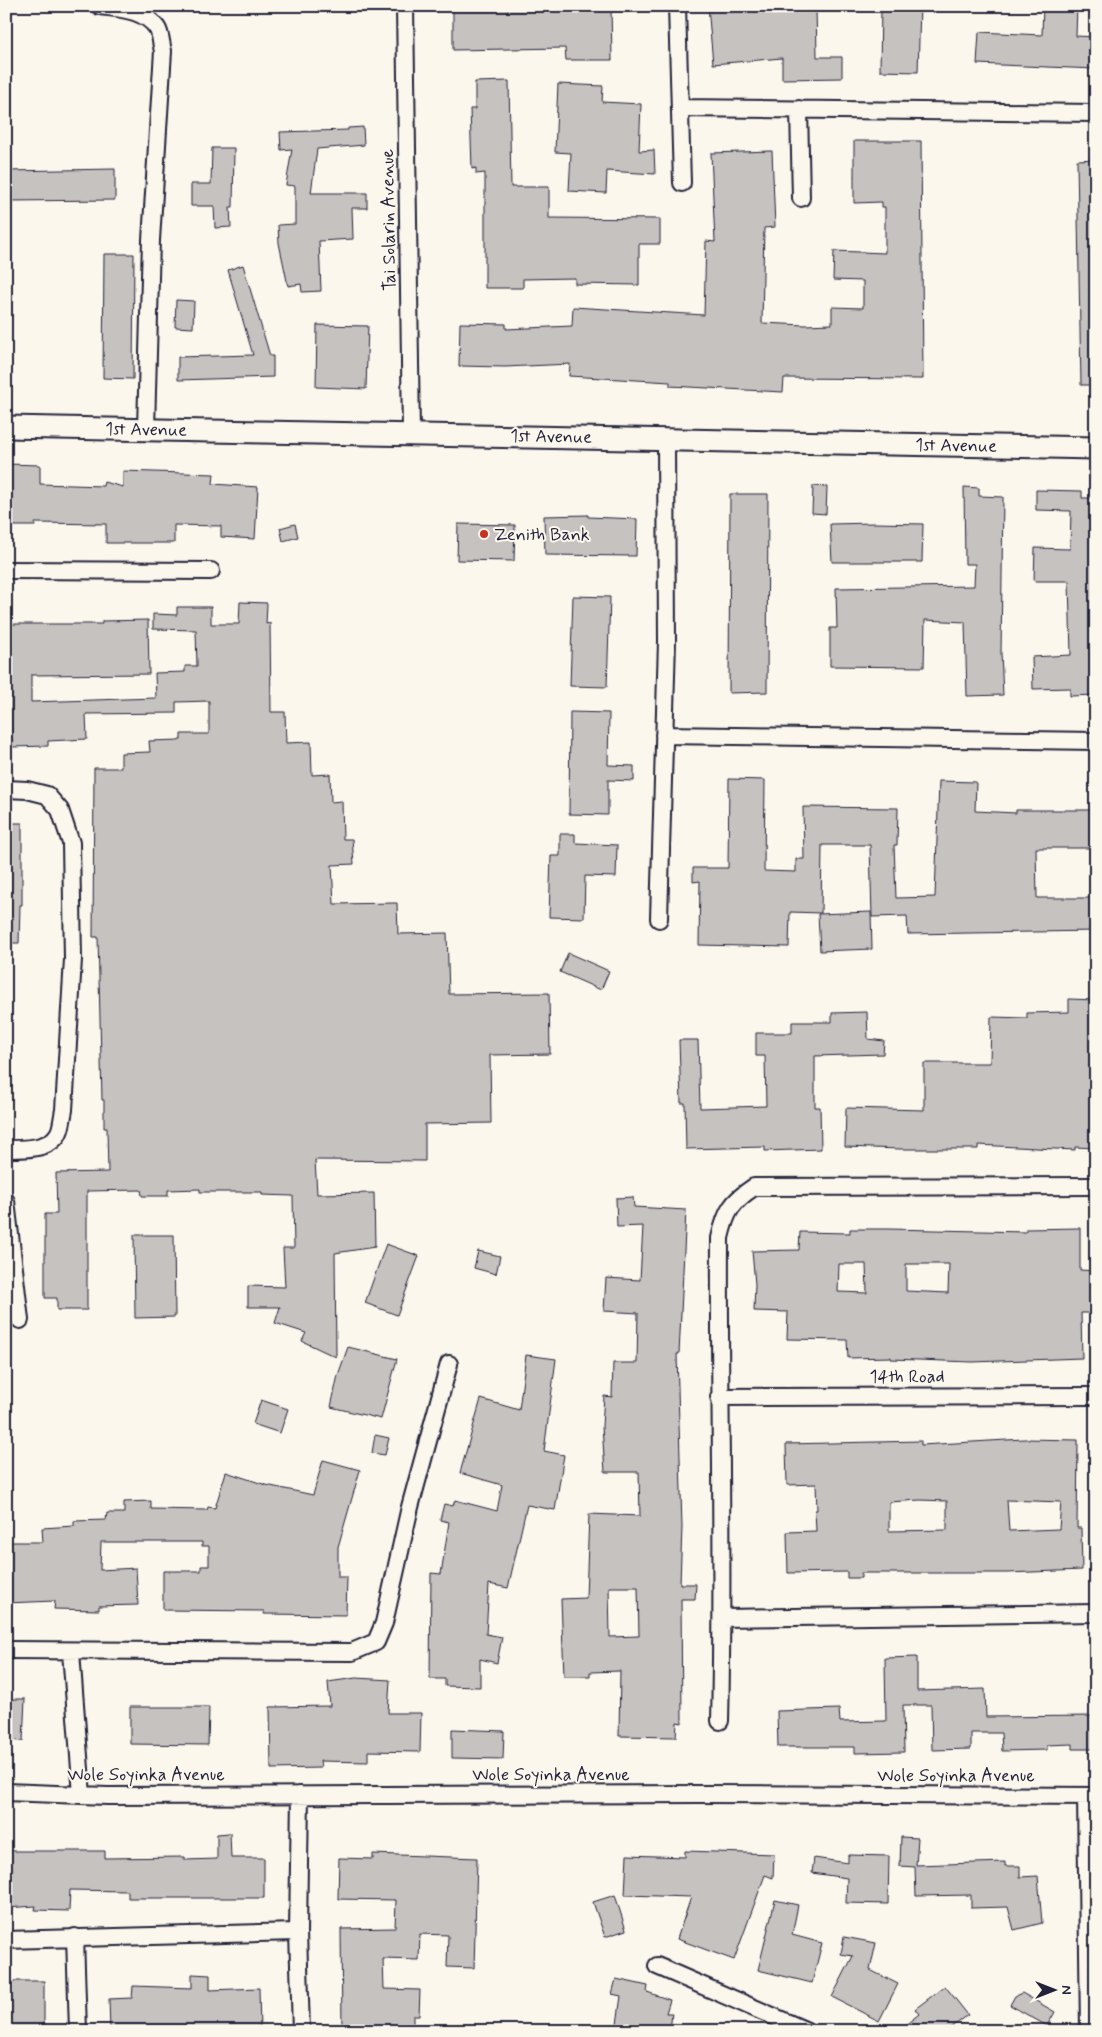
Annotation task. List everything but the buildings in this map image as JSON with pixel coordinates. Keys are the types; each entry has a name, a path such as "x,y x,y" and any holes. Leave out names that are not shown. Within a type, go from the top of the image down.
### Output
{"street":[{"path":"100,6 132,10 146,17 158,29 163,51 151,240 146,429"},
{"name":"Tai Solarin Avenue","path":"405,6 412,433"},
{"path":"677,6 682,183"},
{"path":"680,108 1096,113"},
{"path":"799,110 801,198"},
{"name":"1st Avenue","path":"6,427 412,433 1096,448"},
{"path":"659,919 664,735 666,439"},
{"path":"6,570 211,571"},
{"path":"664,735 1096,741"},
{"path":"6,789 27,790 48,796 60,810 71,843 73,959 64,1110 59,1134 50,1144 23,1149 6,1149"},
{"path":"720,1721 723,1618 719,1397 720,1238 726,1213 739,1197 754,1187 1096,1186"},
{"path":"6,1201 20,1320"},
{"path":"6,1650 71,1652 352,1652 376,1642 384,1623 410,1507 450,1364"},
{"name":"14th Road","path":"719,1397 1096,1396"},
{"path":"723,1618 1096,1613"},
{"path":"71,1652 82,1795"},
{"name":"Wole Soyinka Avenue","path":"6,1792 82,1795 1091,1796"},
{"path":"300,1795 298,1932 301,2031"},
{"path":"1089,2031 1091,1796"},
{"path":"6,1940 298,1932"},
{"path":"75,1937 78,2031"},
{"path":"657,1966 807,2031"}],"place":[{"name":"Zenith Bank","path":"484,534"}]}
